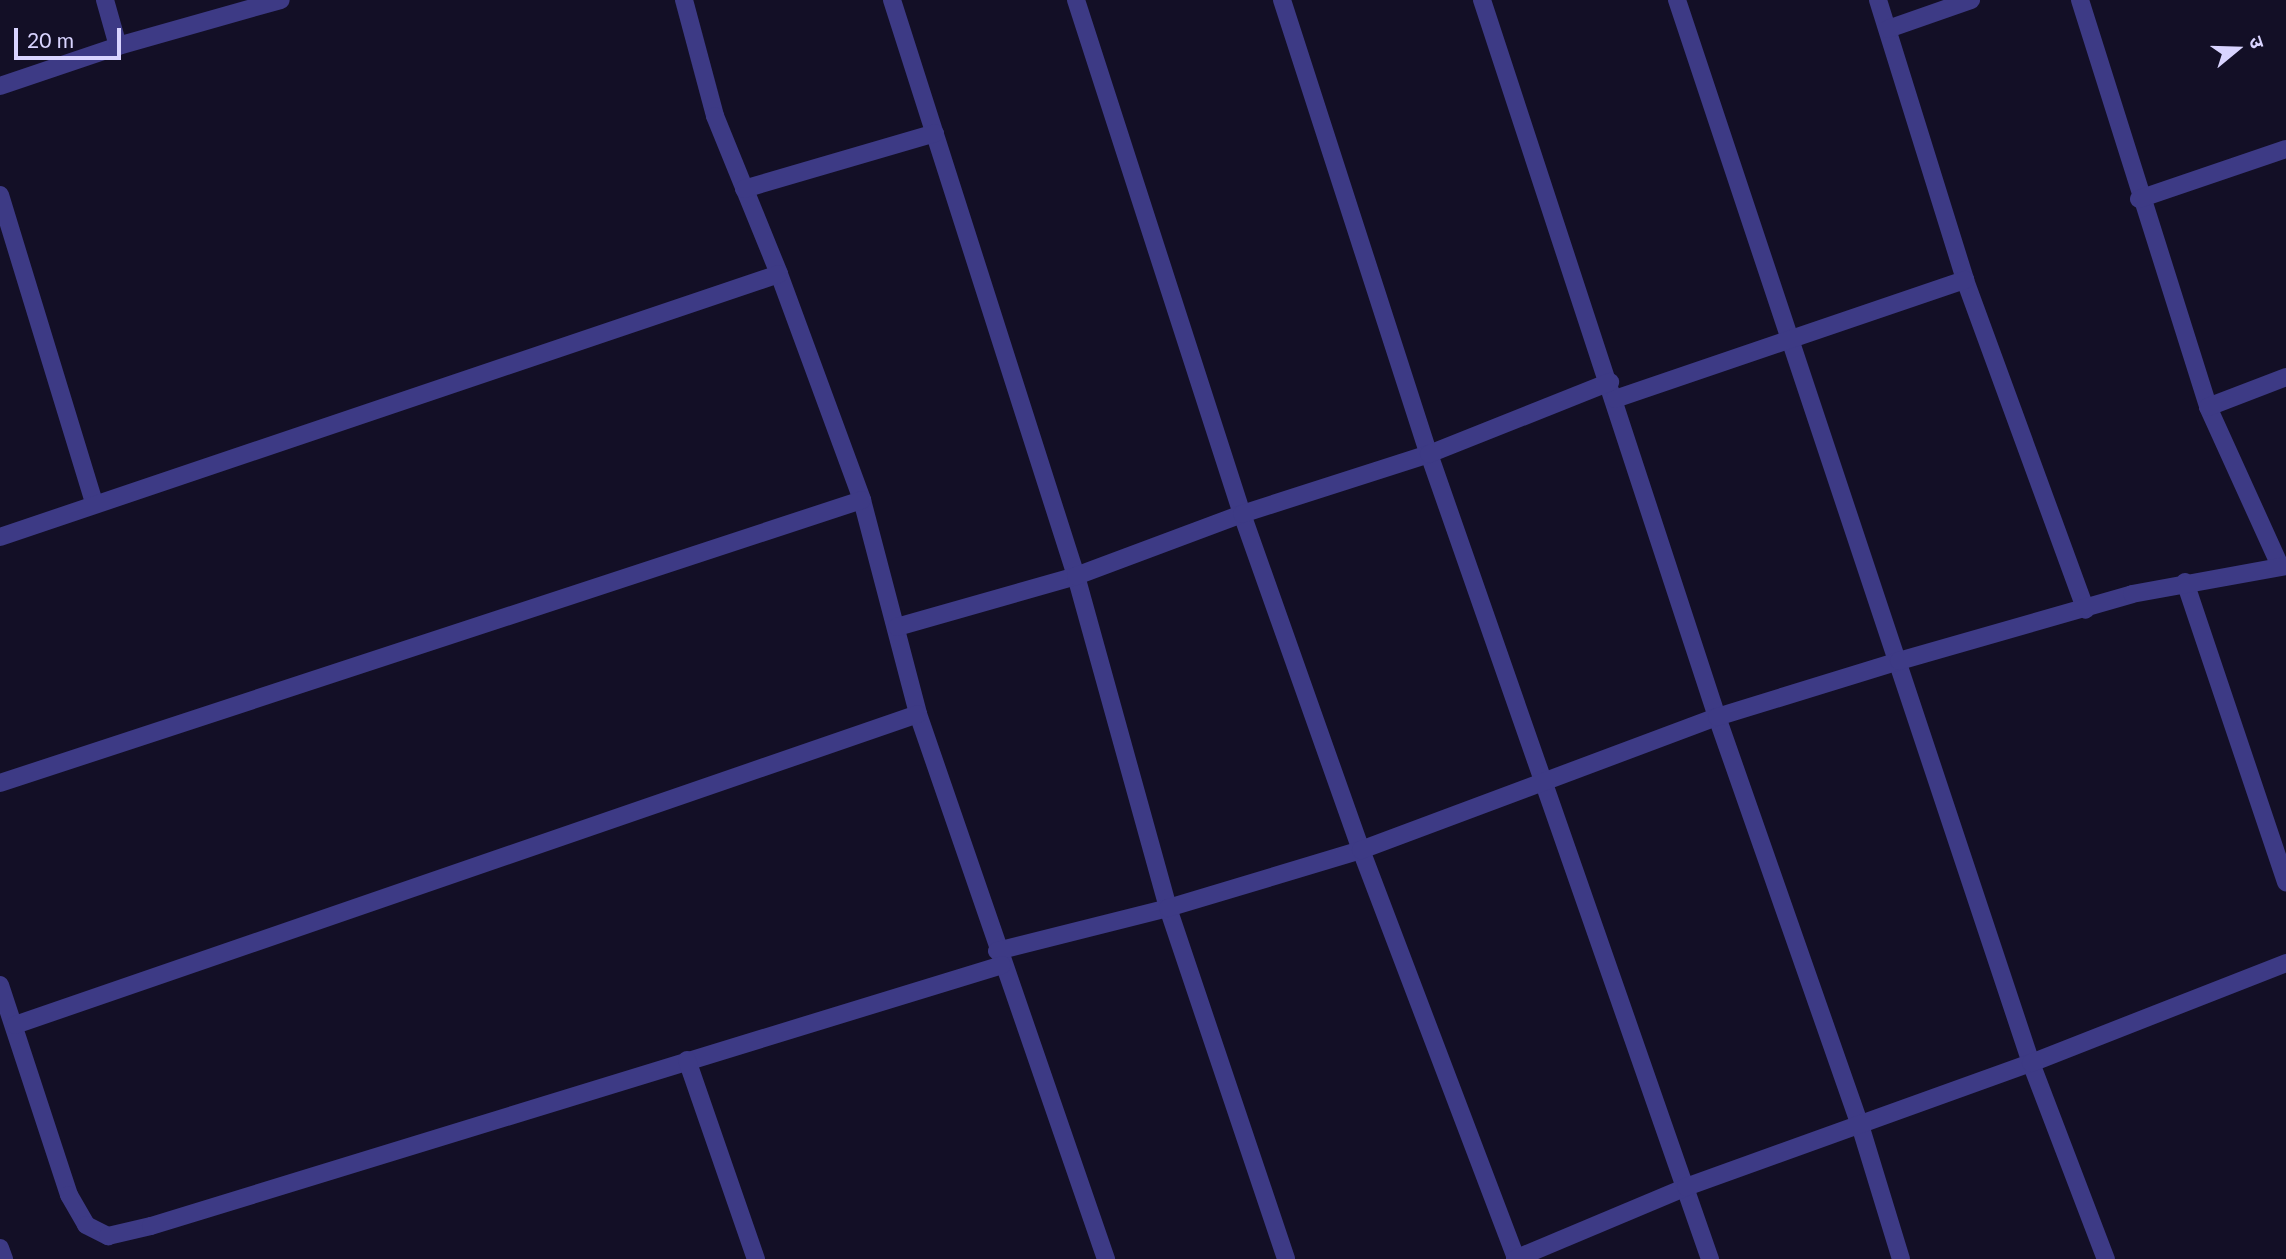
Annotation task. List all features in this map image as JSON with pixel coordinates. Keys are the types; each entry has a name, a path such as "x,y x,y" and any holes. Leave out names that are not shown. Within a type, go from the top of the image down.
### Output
{"street":[{"path":"105,0 118,46"},
{"path":"0,86 118,46 281,0"},
{"path":"684,0 715,116 779,274 862,500 918,714 999,958 1105,1259"},
{"path":"892,0 1076,576 1168,908 1286,1259"},
{"path":"1076,0 1242,514 1362,849 1515,1259 1686,1187 2031,1063 2286,963"},
{"path":"1282,0 1429,454 1540,781 1710,1259"},
{"path":"1482,0 1613,391 1717,717 1860,1125 1902,1259"},
{"path":"1677,0 2031,1063 2106,1259"},
{"path":"1878,0 1965,280 2086,610"},
{"path":"1888,29 1970,0"},
{"path":"0,985 69,1195 86,1225 108,1236 687,1060 999,958 1362,849 1717,717 1899,661 2185,582 2283,566 2208,407 2139,199 2080,0"},
{"path":"744,189 935,133"},
{"path":"2139,199 2286,149"},
{"path":"0,195 94,502"},
{"path":"0,537 94,502 779,274"},
{"path":"897,627 1076,576 1242,514 1613,391 1788,339 1965,280"},
{"path":"2208,407 2286,377"},
{"path":"0,783 862,500"},
{"path":"2185,582 2286,882"},
{"path":"15,1025 918,714"},
{"path":"687,1060 756,1259"},
{"path":"0,1248 4,1259"}]}
